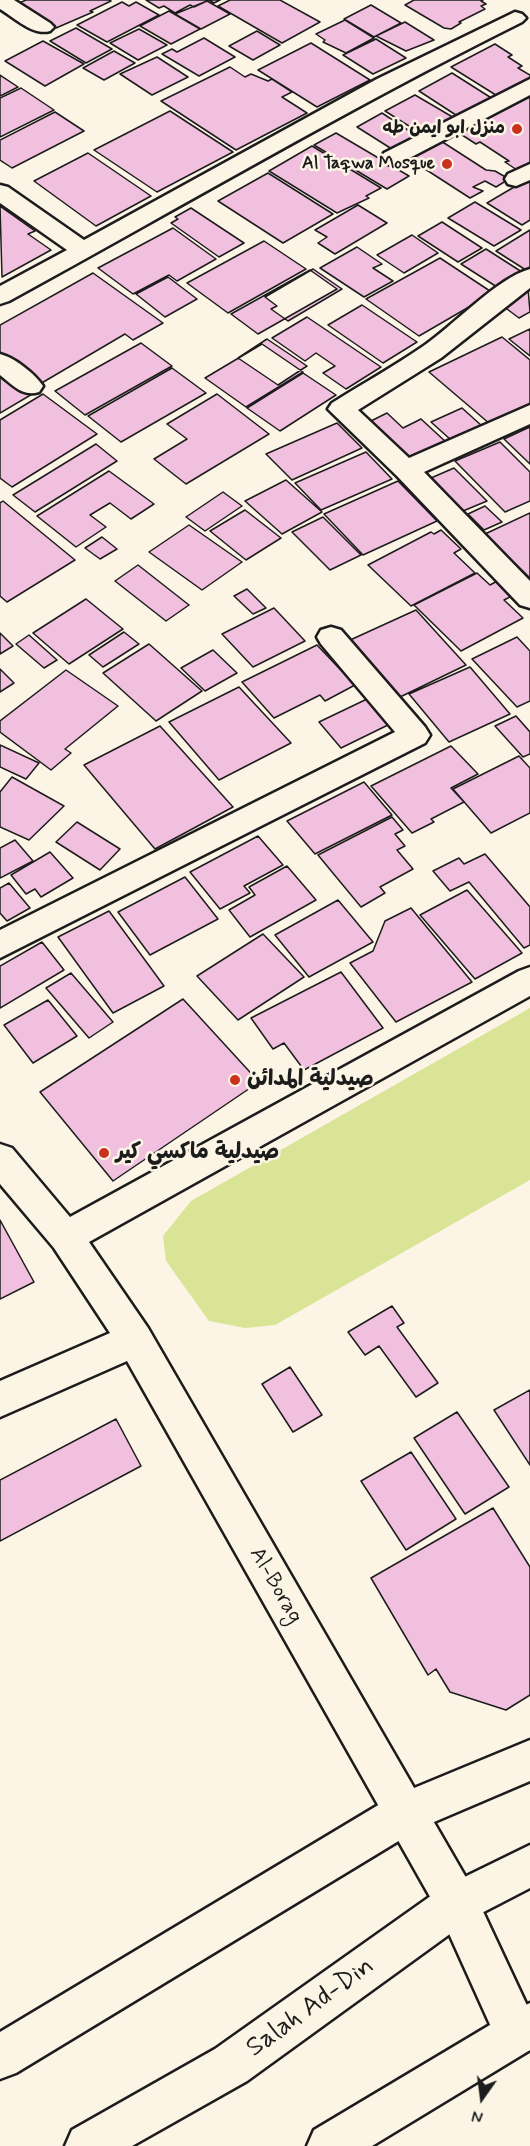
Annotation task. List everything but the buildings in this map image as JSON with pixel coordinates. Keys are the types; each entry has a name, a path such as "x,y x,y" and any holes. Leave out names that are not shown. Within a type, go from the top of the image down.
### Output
{"main road":[{"path":"0,0 43,27"},
{"path":"0,296 319,118 516,17"},
{"path":"392,158 530,86"},
{"path":"0,192 84,250"},
{"path":"530,277 489,305 432,352 341,409 406,470 530,598"},
{"path":"0,362 30,386"},
{"path":"406,470 530,414"},
{"path":"0,945 415,735 331,637"},
{"path":"66,1237 530,980"},
{"name":"Al-Borag","path":"0,1160 66,1237 135,1340 457,1903 524,2029"},
{"path":"0,1399 135,1340"},
{"path":"0,2057 405,1813 530,1760"},
{"name":"Salah Ad-Din","path":"88,2146 231,2065 457,1903 530,1866"},
{"path":"330,2146 524,2029"}],"green space":[{"path":"530,1008 530,1180 275,1325 245,1328 209,1321 166,1261 163,1236 191,1201"}],"place":[{"name":"منزل ابو ايمن طه","path":"517,129"},
{"name":"Al Taqwa Mosque","path":"447,164"},
{"name":"صيدلية المدائن","path":"235,1080"},
{"name":"صيدلية ماكسي كير","path":"104,1153"}]}
